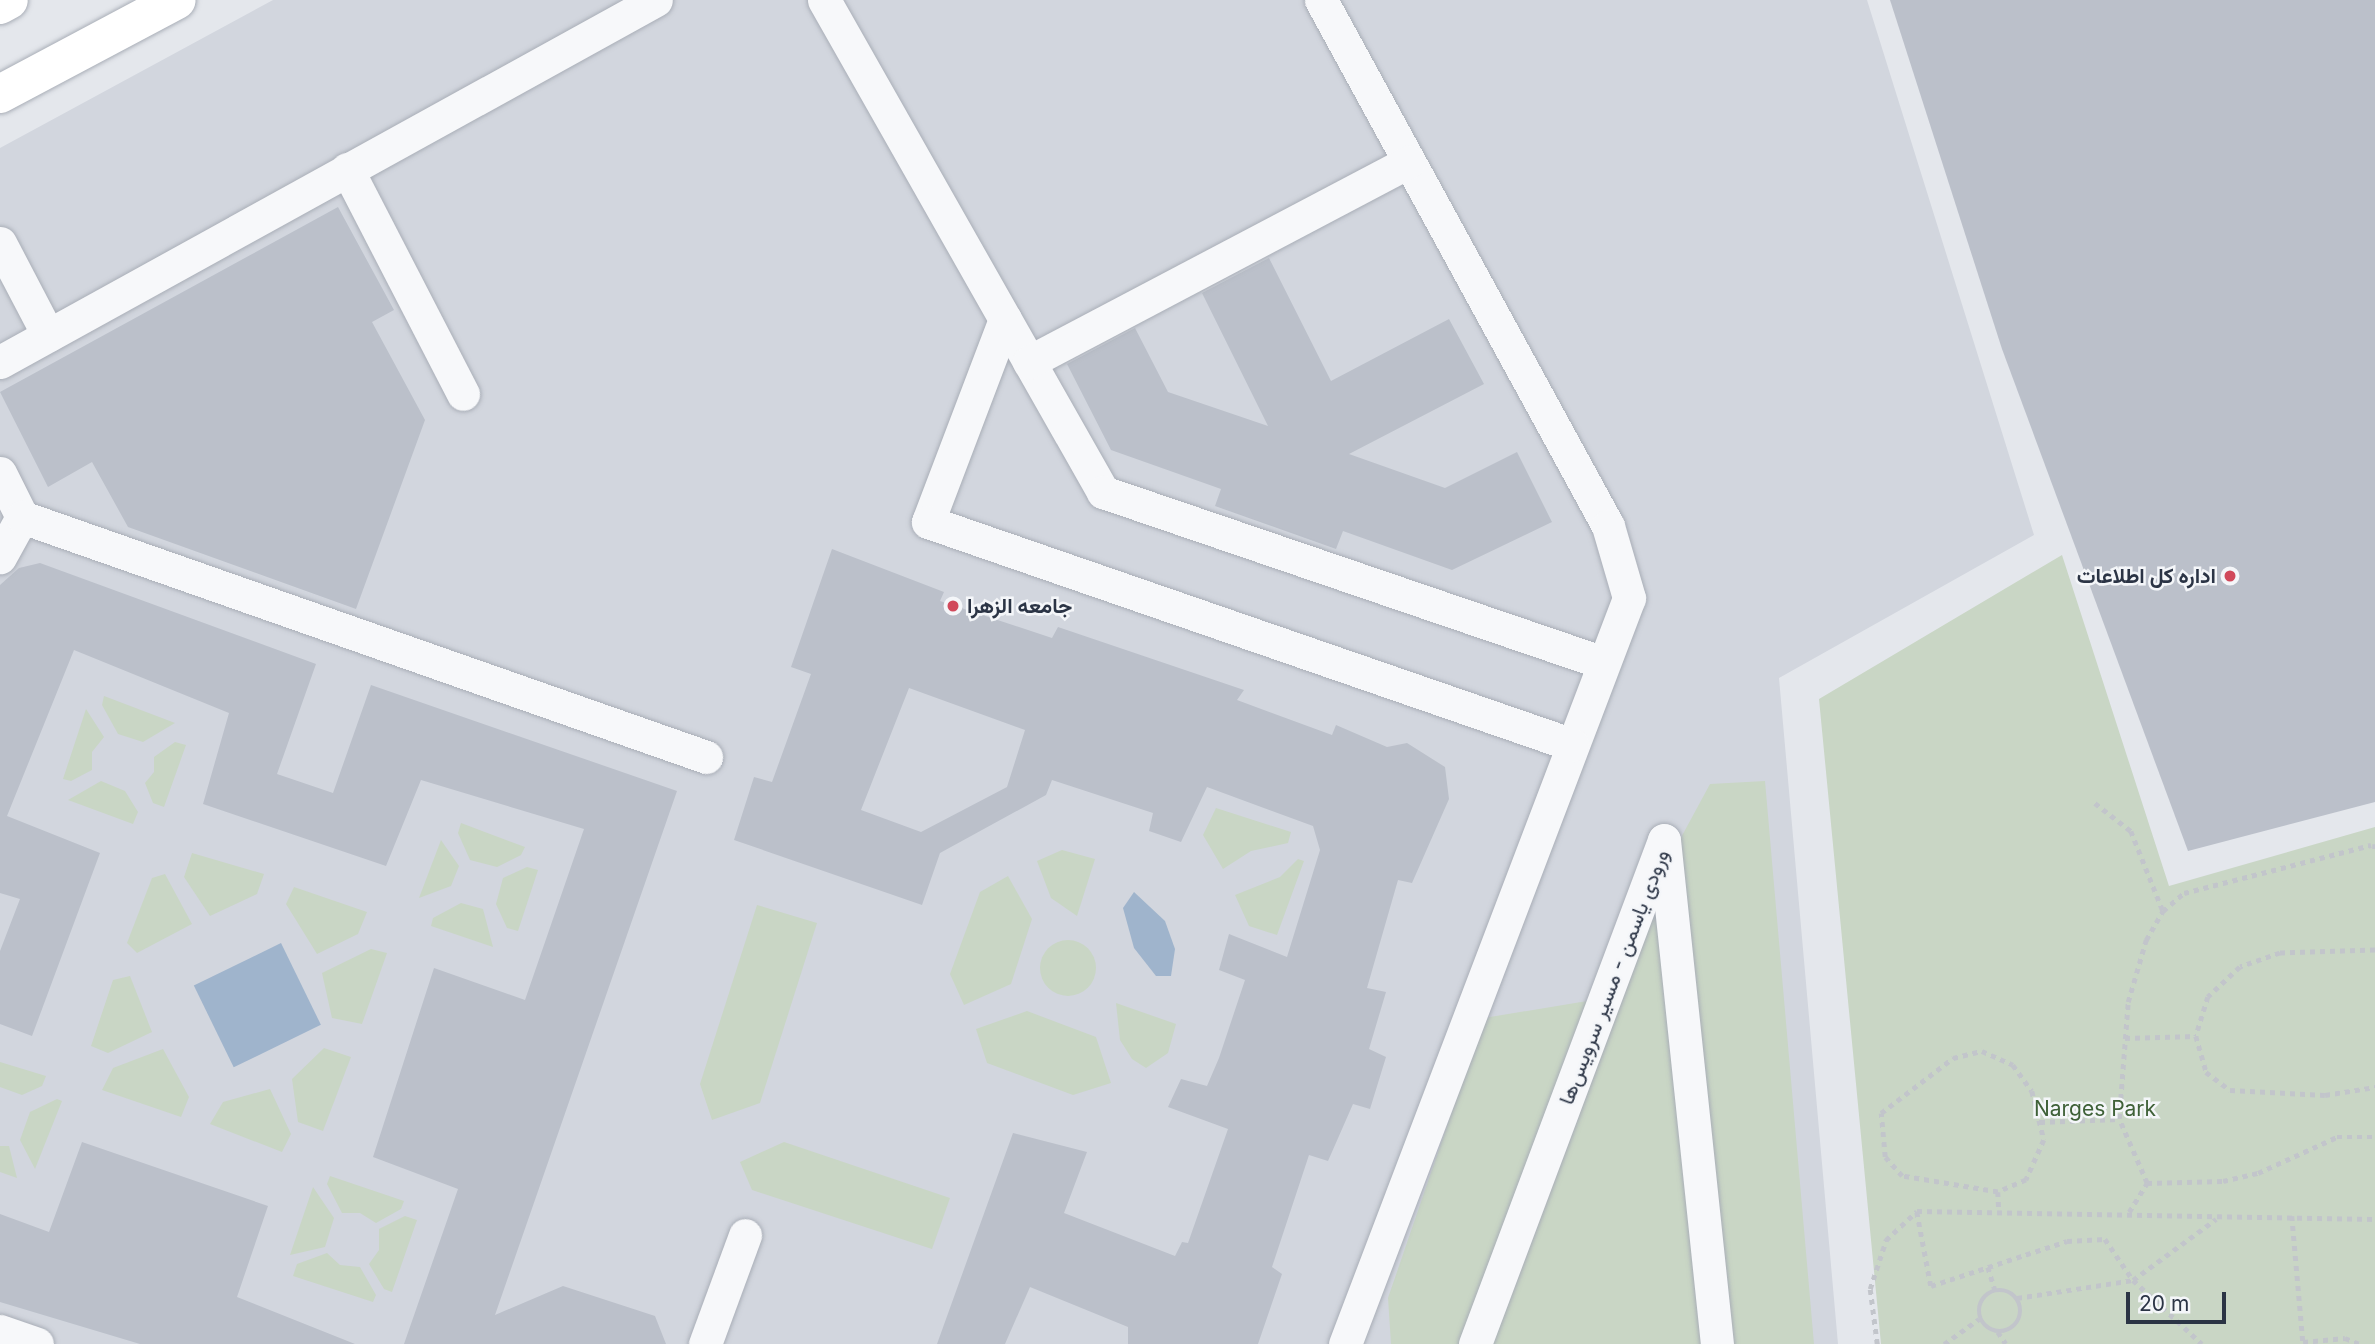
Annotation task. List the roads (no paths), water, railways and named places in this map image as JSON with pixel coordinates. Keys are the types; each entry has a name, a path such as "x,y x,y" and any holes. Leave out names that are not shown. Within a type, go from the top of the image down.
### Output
{"main road":[{"path":"0,5 9,0"},
{"path":"0,94 177,0"}],"lane":[{"path":"0,362 656,0"},
{"path":"824,0 1103,492 1604,663"},
{"path":"1321,0 1608,526 1629,598 1345,1344"},
{"path":"1030,362 1409,162"},
{"path":"347,169 463,394"},
{"path":"0,243 48,335"},
{"path":"1005,319 928,522 1573,745"},
{"path":"0,472 22,517 706,757"},
{"path":"0,557 22,517"},
{"name":"ورودی یاسمن - مسیر سرویس‌ها","path":"1475,1344 1664,840 1717,1344"},
{"path":"705,1344 745,1236"},
{"path":"0,1331 37,1344"}],"water":[{"path":"1134,892 1165,921 1175,949 1171,976 1156,976 1134,948 1123,908"},
{"path":"281,943 321,1025 234,1067 194,986"}],"place":[{"name":"اداره کل اطلاعات","path":"2230,576"},
{"name":"جامعه الزهرا","path":"953,606"}],"park label":[{"name":"Narges Park","path":"2095,1109"}]}
